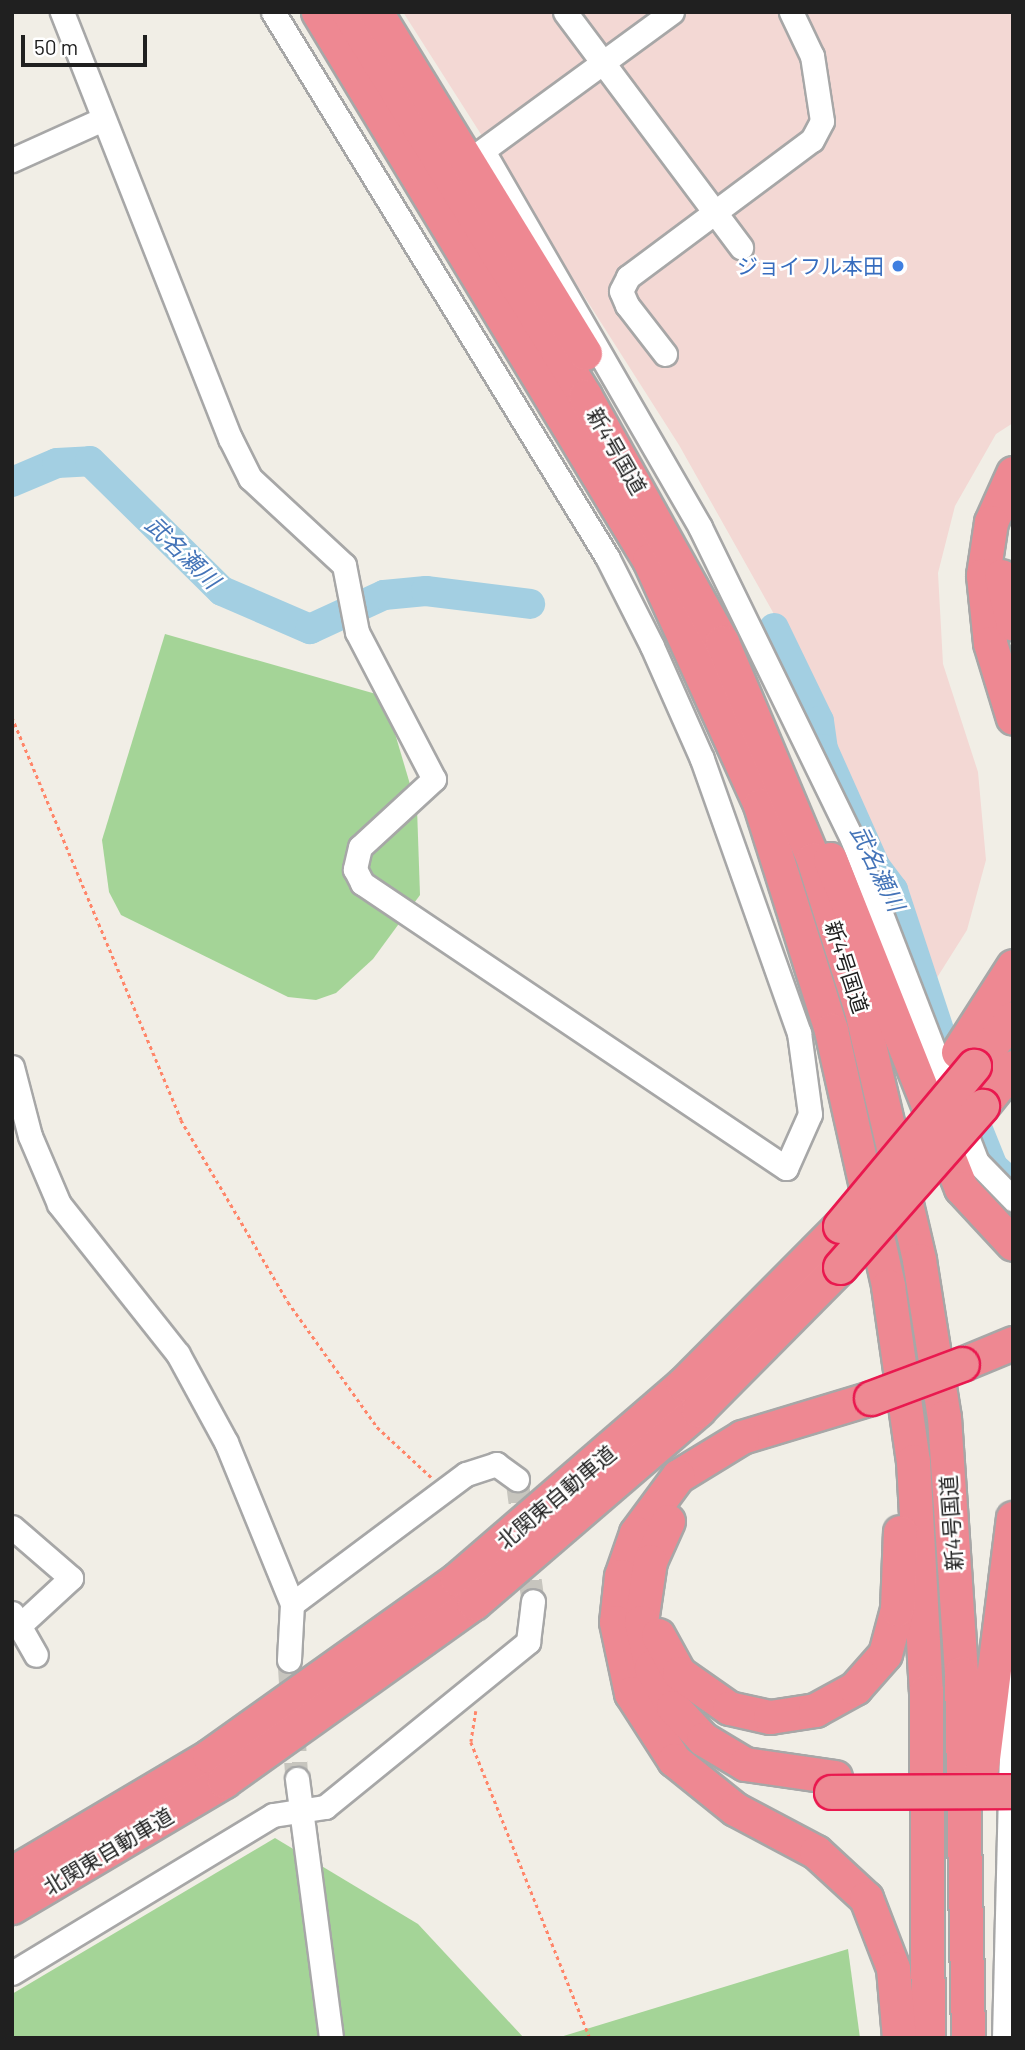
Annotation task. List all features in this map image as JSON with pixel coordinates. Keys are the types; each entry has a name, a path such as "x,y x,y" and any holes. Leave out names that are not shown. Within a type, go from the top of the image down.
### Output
{"highway":[{"path":"293,12 729,732"},
{"name":"新4号国道","path":"318,12 589,452 649,560 729,732 790,899 859,1135 902,1363 913,1461 926,1691 928,2038"},
{"name":"新4号国道","path":"348,12 585,396 722,642 783,782 862,1010 935,1352 961,1673 968,2038"},
{"path":"376,12 477,155 620,412 697,565 722,642"},
{"path":"1013,472 991,522 984,575 990,643 1013,718"},
{"path":"1013,512 1001,574 1013,624"},
{"path":"783,782 840,875 961,1188 1013,1244"},
{"path":"966,1059 1013,966"},
{"path":"966,1059 1013,1018"},
{"name":"北関東自動車道","path":"12,1873 209,1756 381,1637 544,1508 683,1384 837,1218 966,1059"},
{"name":"北関東自動車道","path":"12,1907 224,1781 474,1604 631,1471 837,1278 984,1114 1013,1067"},
{"path":"984,1114 1013,1092"},
{"path":"963,1373 1013,1343"},
{"path":"1013,1361 963,1373 872,1406 748,1455 702,1482 659,1539 645,1592 641,1622 651,1667 686,1724 745,1764 833,1784 1013,1791"},
{"path":"872,1406 742,1437 678,1476 647,1514 628,1554 617,1600 618,1645 631,1693 674,1760 735,1809 816,1853 866,1898 893,1968 899,2038"},
{"path":"645,1592 666,1655 710,1698 770,1717 836,1701 871,1672 892,1636 901,1506 913,1461"},
{"path":"986,2038 982,1766 1013,1518"},
{"path":"618,1645 668,1728 707,1763 771,1787 1013,1774"}],"street":[{"path":"62,12 101,120 178,296 234,448 250,478 344,565 357,632 433,779 360,847 355,869 362,883 786,1168 810,1114 799,1033 702,759 607,557 273,12"},
{"path":"565,12 741,247"},
{"path":"672,12 477,155 644,420 774,673 853,841 976,1162 1008,1187"},
{"path":"665,354 621,291 628,277 713,210 812,140 822,121 813,57 791,12"},
{"path":"12,160 101,120"},
{"path":"756,909 790,899"},
{"path":"12,1067 30,1136 59,1204 178,1354 226,1442 292,1604 289,1660"},
{"path":"292,1604 444,1489 496,1464 517,1479"},
{"path":"12,1527 71,1578 16,1619 36,1656"},
{"path":"12,1973 273,1815 298,1809 325,1807 480,1684 528,1642 533,1601"},
{"path":"1004,2038 1013,1678"},
{"path":"297,1779 298,1809 331,2038"}],"path":[{"path":"12,717 181,1120 288,1302 376,1427 444,1489"},
{"path":"480,1684 471,1742 590,2038"}],"shaded area":[{"path":"403,12 1013,12 1013,423 996,434 955,506 938,573 943,664 978,772 986,860 967,930 933,984 896,885 779,623 679,445"}],"green space":[{"path":"165,634 376,694 386,703 417,808 420,895 373,959 336,993 316,1000 288,997 121,915 109,892 102,840"},
{"path":"275,1838 418,1924 524,2038 12,2038 12,1994"},
{"path":"848,1949 860,2038 557,2038"}],"waterway":[{"name":"武名瀬川","path":"12,482 57,463 90,461 222,591 310,629 384,595 426,591 530,604"},
{"name":"武名瀬川","path":"774,628 819,721 823,749 875,866 893,890 944,1045 993,1167 1013,1185"}],"tunnel":[{"path":"517,1479 533,1601"},
{"path":"289,1660 297,1779"}],"place":[{"name":"ジョイフル本田","path":"898,266"}]}
